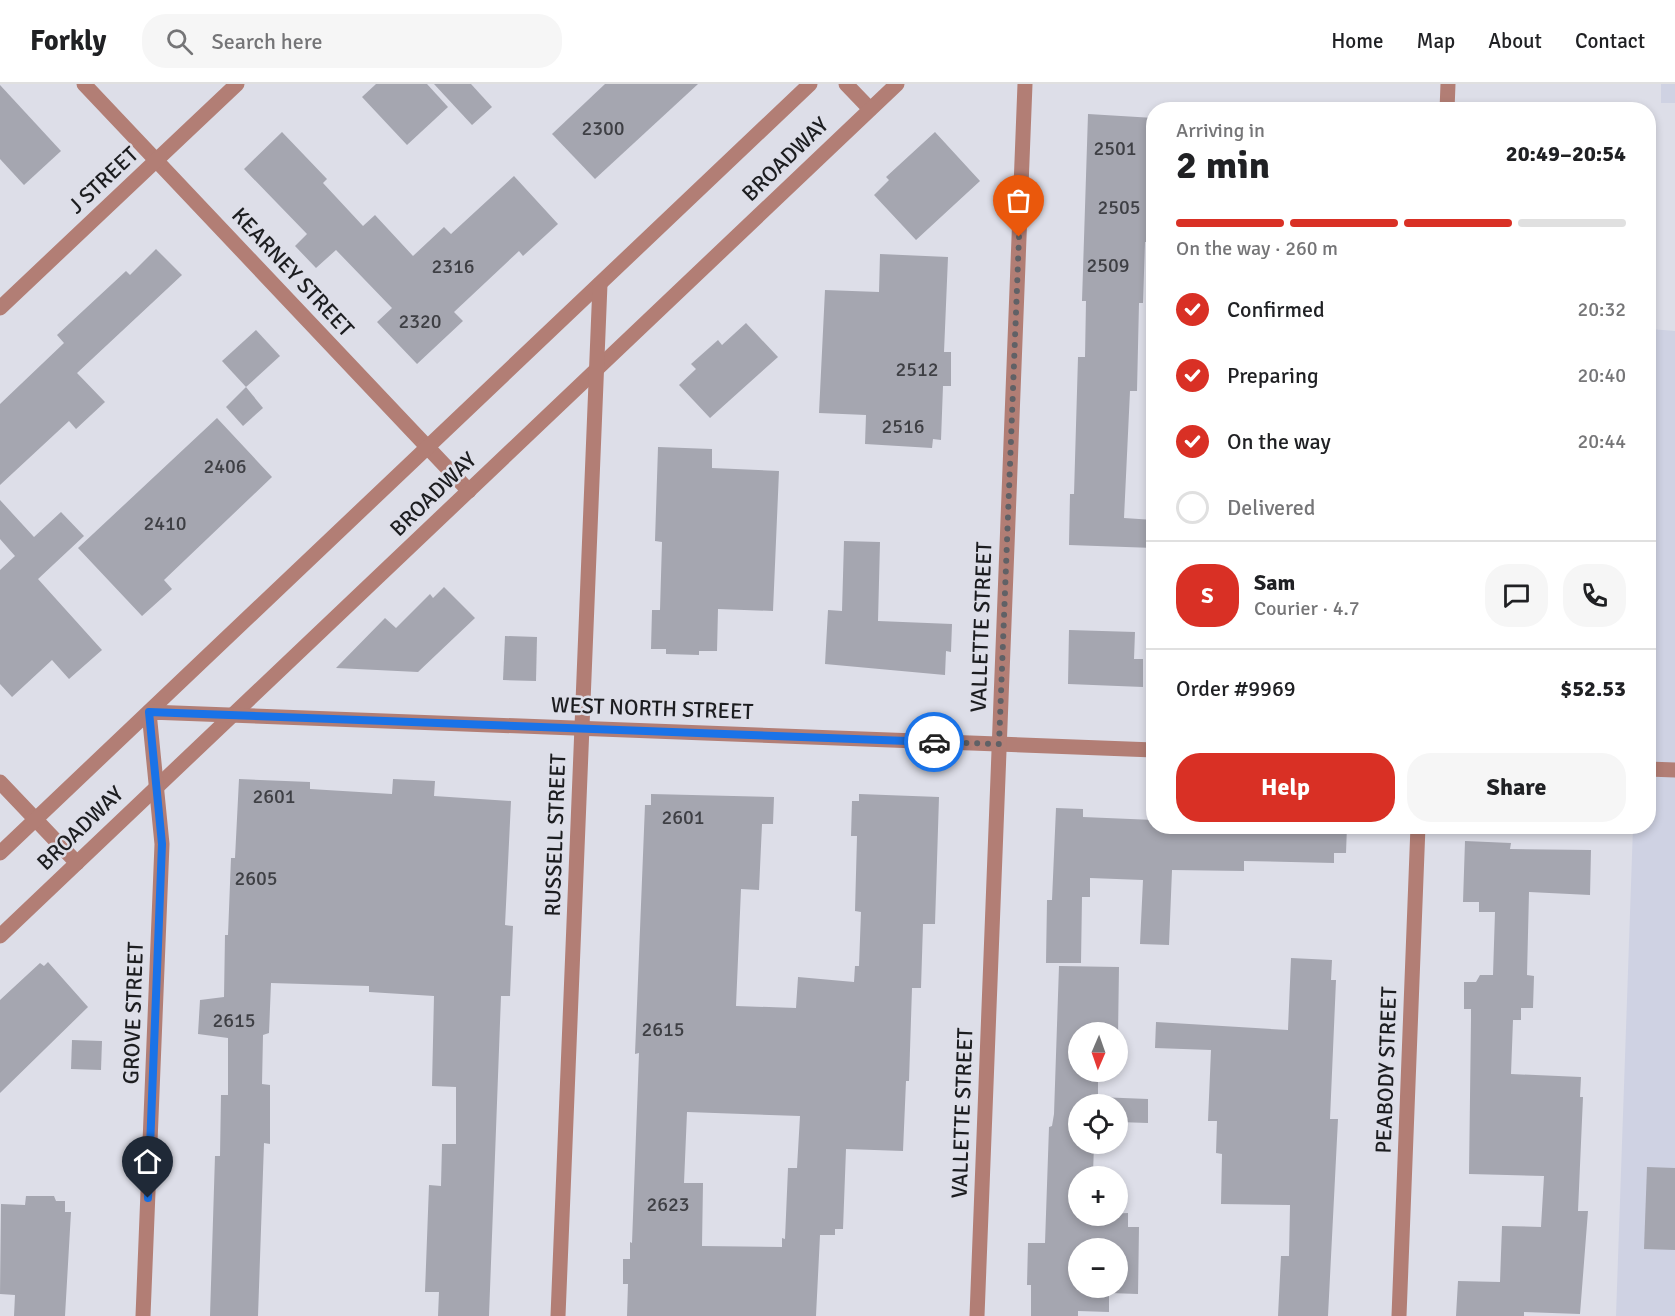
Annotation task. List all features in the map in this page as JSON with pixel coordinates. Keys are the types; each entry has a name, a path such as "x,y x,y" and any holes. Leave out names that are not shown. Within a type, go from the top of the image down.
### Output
{"street":[{"name":"KEARNEY STREET","path":"84,84 469,490"},
{"name":"J STREET","path":"0,308 237,84"},
{"name":"BROADWAY","path":"0,853 810,84"},
{"path":"846,84 870,109"},
{"name":"BROADWAY","path":"0,936 897,84"},
{"name":"VALLETTE STREET","path":"976,1316 1025,84"},
{"path":"1447,102 1448,84"},
{"name":"RUSSELL STREET","path":"558,1316 600,284"},
{"name":"WEST NORTH STREET","path":"149,712 1146,750"},
{"name":"GROVE STREET","path":"143,1316 162,844 149,712"},
{"path":"1656,769 1675,770"},
{"path":"0,782 77,863"},
{"name":"PEABODY STREET","path":"1399,1316 1418,834"}],"shaded area":[{"path":"1661,84 1675,84 1675,103 1661,103"},
{"path":"1656,329 1675,331 1675,1316 1616,1316 1633,834 1656,834"}],"building":[{"path":"376,84 427,84 448,107 407,145 362,97"},
{"path":"434,84 471,84 492,107 472,125"},
{"path":"605,84 698,84 595,179 552,134"},
{"path":"0,85 61,151 24,185 0,159"},
{"path":"1088,114 1146,118 1146,242 1143,303 1139,303 1137,391 1130,391 1124,518 1146,519 1146,548 1069,545 1070,494 1074,494 1078,357 1085,357 1086,301 1082,301"},
{"path":"282,132 327,179 323,183 363,226 375,215 413,256 444,227 451,234 514,176 558,224 523,256 519,251 454,312 463,321 417,364 377,322 392,308 336,250 316,268 295,246 307,234 244,169"},
{"path":"935,132 980,181 916,240 874,195 889,180 886,177"},
{"path":"156,249 182,275 77,373 105,402 76,429 69,421 0,485 0,404 64,343 57,335 126,271 130,275"},
{"path":"880,254 948,257 944,352 951,352 951,386 943,386 941,440 933,439 932,448 865,444 866,415 819,413 825,290 879,292"},
{"path":"746,323 778,357 710,418 679,385 696,369 691,364 718,340 722,345"},
{"path":"256,330 280,356 246,387 222,361"},
{"path":"246,387 263,408 243,426 226,407"},
{"path":"217,418 272,477 164,580 172,589 142,616 78,548"},
{"path":"658,447 712,449 712,468 779,471 773,611 718,609 717,651 699,651 699,655 666,654 666,649 651,649 652,610 660,610 662,542 655,541"},
{"path":"0,500 34,537 61,512 84,536 38,579 102,650 69,679 52,660 12,697 0,684 0,570 15,556 0,539"},
{"path":"844,541 880,542 878,621 952,624 951,652 946,651 945,675 825,664 828,610 842,611"},
{"path":"444,587 475,618 418,672 336,668 385,618 396,628 430,594 433,598"},
{"path":"1069,630 1135,632 1134,659 1143,659 1143,687 1068,684"},
{"path":"505,636 537,637 536,681 503,680"},
{"path":"239,779 310,782 310,789 392,794 393,779 435,781 434,796 511,801 505,925 513,926 510,996 501,996 489,1316 438,1316 439,1292 425,1292 429,1185 441,1186 442,1144 456,1144 456,1087 432,1086 434,996 369,992 369,986 271,983 269,1033 263,1035 262,1084 270,1085 270,1144 264,1143 258,1316 210,1316 215,1156 220,1156 221,1095 228,1095 228,1038 198,1034 200,1000 224,997 225,935 228,935 231,858 235,858"},
{"path":"651,794 774,797 773,824 762,824 759,890 741,889 736,1006 796,1008 798,977 854,982 855,966 859,966 861,912 855,911 857,836 851,836 852,801 859,801 859,794 939,797 935,924 923,924 921,988 912,988 909,1081 906,1081 903,1151 846,1149 843,1229 835,1229 835,1235 820,1235 816,1316 627,1316 628,1284 623,1284 623,1259 630,1259 630,1242 632,1243 639,1053 635,1054 645,805 651,805","holes":["687,1112 800,1116 797,1168 788,1168 785,1239 782,1238 782,1247 702,1246 703,1183 684,1183"]},
{"path":"1056,808 1083,809 1083,817 1146,820 1146,834 1347,834 1346,853 1334,853 1334,863 1244,861 1244,871 1172,870 1169,945 1140,944 1143,880 1090,878 1090,897 1082,897 1081,963 1046,963 1047,900 1052,900"},
{"path":"1465,841 1511,843 1510,849 1591,850 1590,895 1529,892 1527,975 1534,976 1533,1008 1521,1008 1521,1020 1513,1020 1511,1074 1581,1077 1580,1097 1583,1097 1578,1211 1588,1211 1580,1314 1524,1312 1524,1316 1456,1316 1458,1281 1500,1282 1502,1226 1541,1227 1544,1176 1469,1174 1471,1009 1464,1009 1464,982 1476,982 1480,975 1493,975 1495,912 1479,912 1479,902 1463,902"},
{"path":"1291,958 1332,960 1331,980 1336,980 1330,1119 1338,1119 1328,1316 1278,1316 1281,1256 1289,1256 1290,1205 1221,1204 1222,1154 1216,1153 1217,1121 1208,1121 1211,1050 1155,1048 1156,1022 1288,1030"},
{"path":"48,962 88,1007 0,1093 0,1000 40,963 44,966"},
{"path":"1059,966 1119,967 1118,1022 1068,1022 1068,1082 1098,1082 1098,1094 1068,1094 1068,1154 1094,1154 1093,1166 1068,1166 1068,1226 1139,1227 1138,1294 1128,1294 1128,1238 1068,1238 1068,1298 1109,1298 1109,1312 1078,1311 1078,1316 1031,1316 1031,1285 1027,1285 1028,1243 1045,1243 1049,1127 1052,1126"},
{"path":"72,1040 102,1041 101,1070 71,1069"},
{"path":"1128,1098 1148,1099 1148,1123 1128,1122"},
{"path":"1647,1167 1675,1168 1675,1250 1644,1249"},
{"path":"26,1196 54,1196 56,1201 65,1201 65,1212 71,1212 65,1316 14,1316 15,1295 0,1294 1,1204 25,1205"}],"way so far":[{"path":"934,742 999,744 1019,237"}],"route":[{"path":"148,1198 162,844 149,712 934,742"}]}
